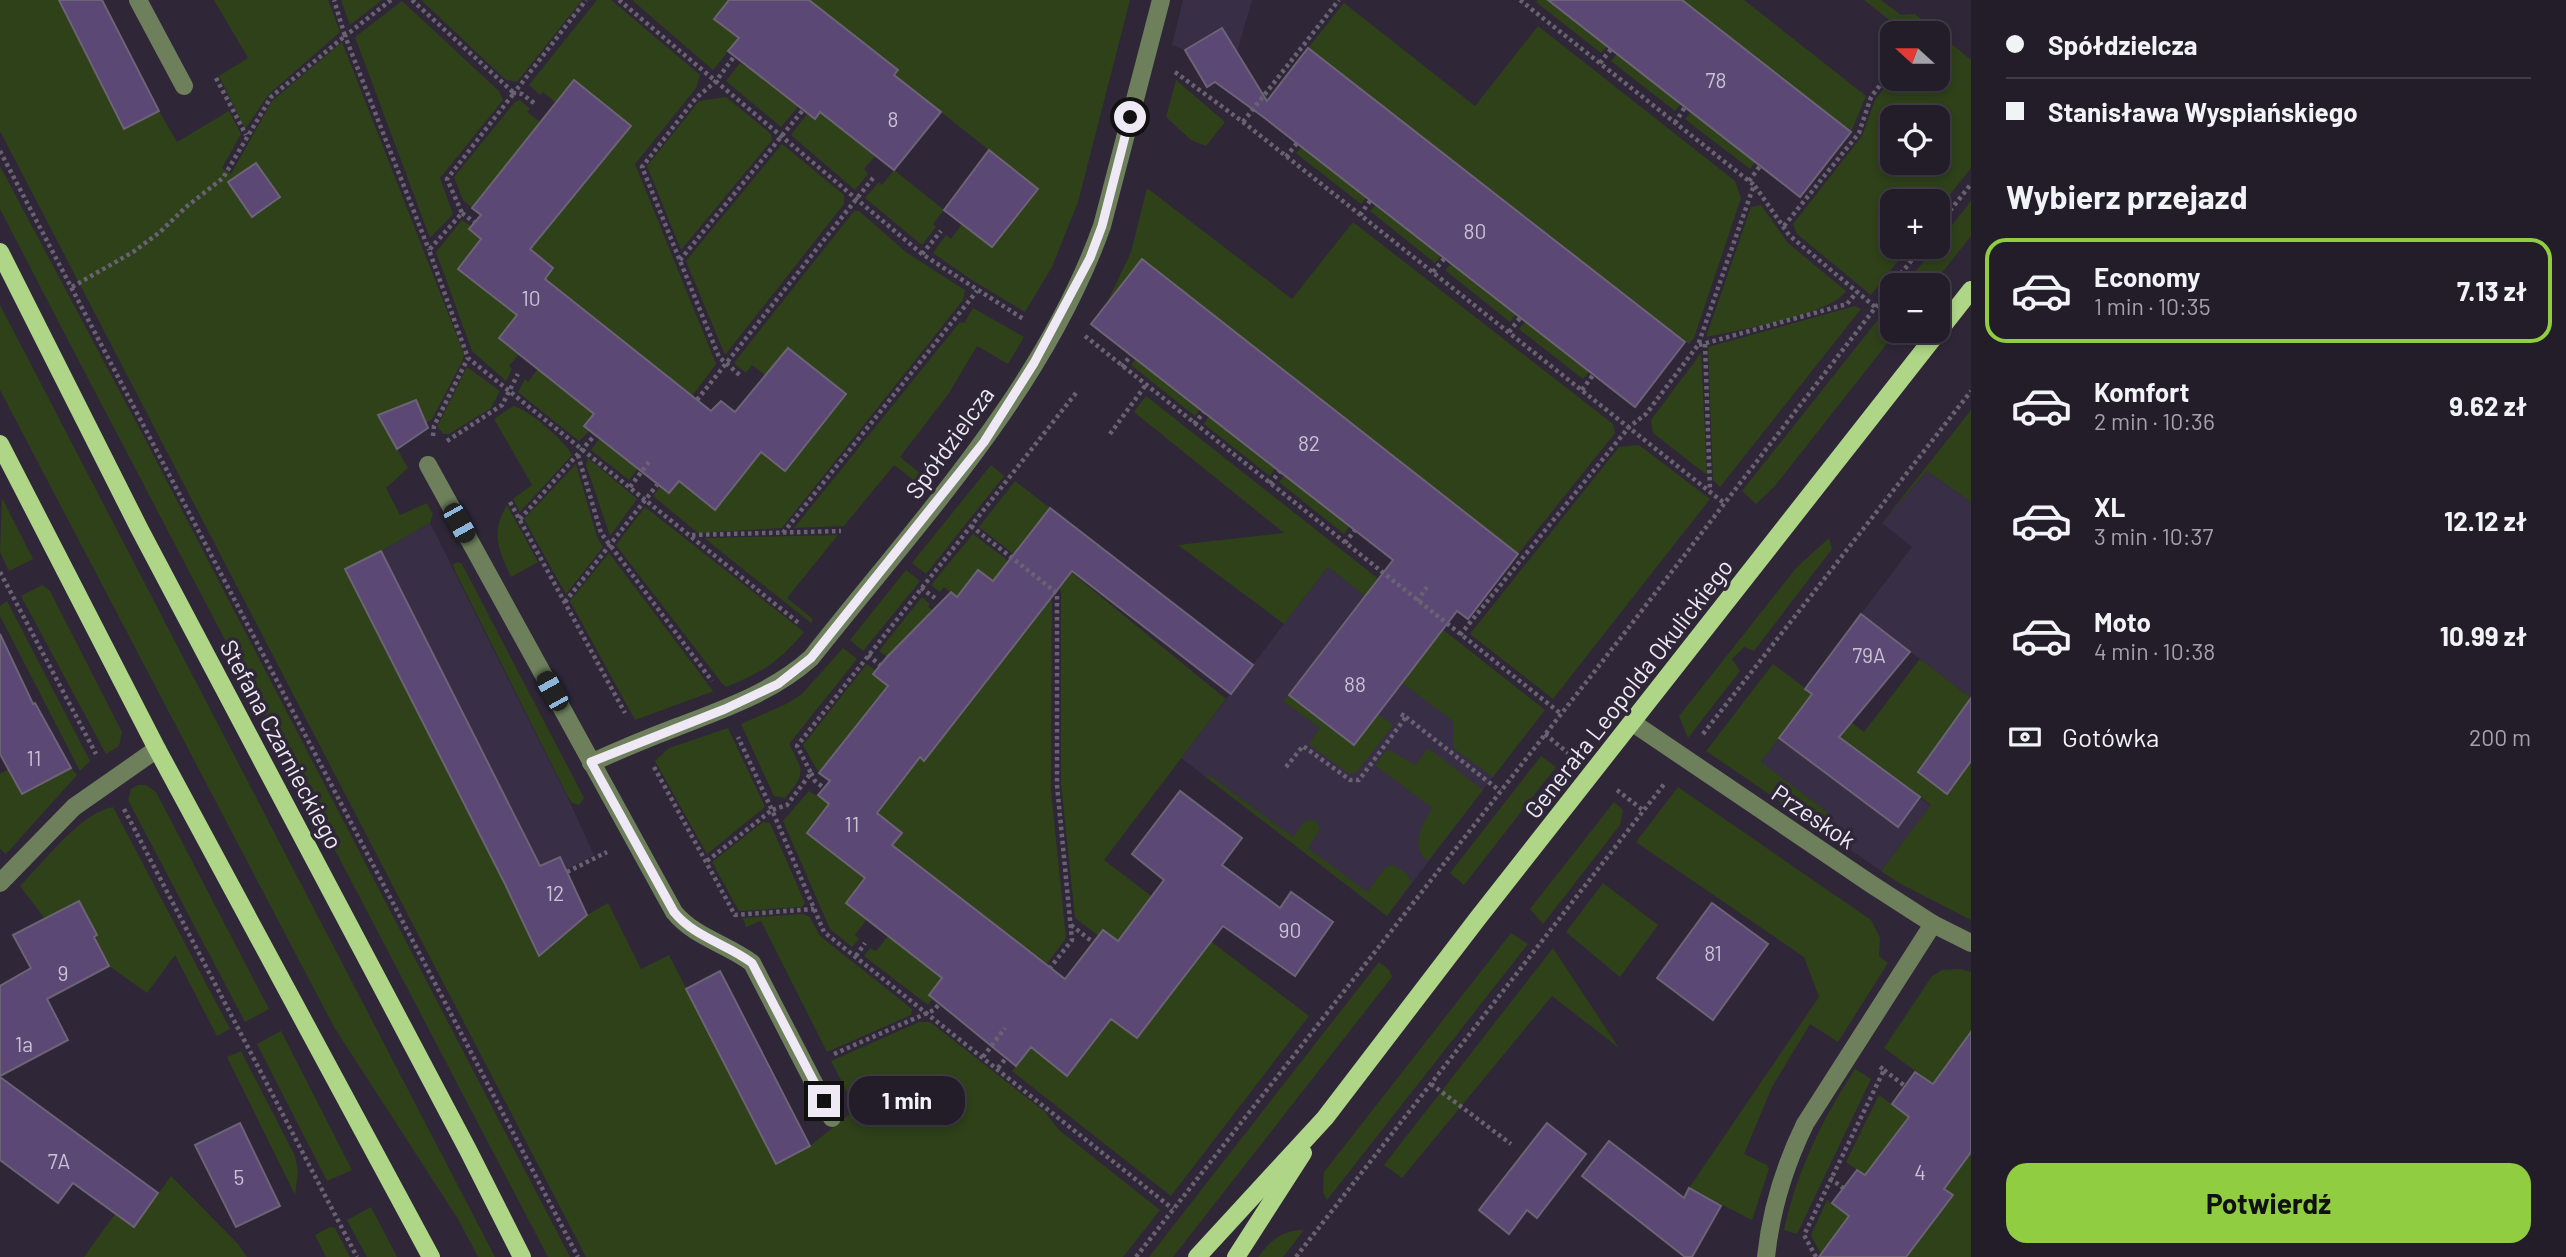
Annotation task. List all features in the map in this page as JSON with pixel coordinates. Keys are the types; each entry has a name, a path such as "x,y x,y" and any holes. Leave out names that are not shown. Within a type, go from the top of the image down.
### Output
{"main road":[{"name":"Stefana Czarnieckiego","path":"0,253 139,528 522,1257"},
{"name":"Generała Leopolda Okulickiego","path":"1236,1257 1325,1118 1478,918 1971,290"},
{"path":"0,444 157,749 431,1257"},
{"name":"Generała Leopolda Okulickiego","path":"1197,1257 1325,1118"}],"street":[{"path":"138,0 184,86"},
{"name":"Spółdzielcza","path":"591,762 725,709 778,684 794,673 811,658 984,442 1079,282 1102,226 1161,0"},
{"path":"428,466 680,920 752,963 832,1118"},
{"name":"Przeskok","path":"1633,723 1933,924 1971,943"},
{"path":"0,883 74,807 157,749"},
{"path":"1766,1257 1773,1210 1793,1148 1805,1124 1933,924"}],"path":[{"path":"334,0 345,36 429,250 468,358 823,642"},
{"path":"72,287 133,252 223,178 271,97 391,0"},
{"path":"412,0 514,93 522,94 534,103"},
{"path":"474,222 462,213 447,179 586,0"},
{"path":"619,0 922,254 1048,337"},
{"path":"1243,122 1339,0"},
{"path":"1520,0 1527,2 1752,183 1789,235 1875,307"},
{"path":"1600,63 1611,49"},
{"path":"733,58 716,81 696,98 642,167 719,356 742,377"},
{"path":"1171,69 1243,122 1725,503"},
{"path":"184,86 213,71 246,136"},
{"path":"1784,226 1859,133 1871,97 1880,85"},
{"path":"1675,122 1685,107"},
{"path":"680,260 803,110"},
{"path":"1286,157 1297,143"},
{"path":"0,151 578,1257"},
{"path":"1460,635 1629,427 1646,414 1698,345 1760,166"},
{"path":"697,400 873,178"},
{"path":"1950,211 1971,184"},
{"path":"1360,215 1370,201"},
{"path":"429,250 462,213"},
{"path":"922,254 941,231"},
{"path":"1433,272 1444,259"},
{"path":"1902,273 1913,259"},
{"path":"783,533 977,291"},
{"path":"1698,345 1847,304 1857,292"},
{"path":"1136,1257 1880,301"},
{"path":"1509,332 1520,318"},
{"path":"1084,327 1086,339 1560,713"},
{"path":"1705,344 1710,491"},
{"path":"1122,367 1131,355"},
{"path":"468,358 434,426 432,435 438,447 502,405 518,374"},
{"path":"1581,390 1593,375"},
{"path":"1110,434 1146,386"},
{"path":"1296,1257 1971,391"},
{"path":"824,788 815,781 797,746 1076,393"},
{"path":"1194,424 1204,412"},
{"path":"520,519 595,435"},
{"path":"578,455 601,533 715,686 824,932 1173,1209"},
{"path":"630,487 651,459"},
{"path":"1270,484 1280,471"},
{"path":"565,602 657,485"},
{"path":"971,526 1057,593 1057,785 1072,940 1050,968"},
{"path":"1345,543 1355,530"},
{"path":"691,535 841,531"},
{"path":"0,572 357,1257"},
{"path":"1417,601 1427,587"},
{"path":"921,588 935,598"},
{"path":"868,655 880,665"},
{"path":"1286,767 1303,746 1350,780 1359,780 1404,716 1500,791"},
{"path":"707,862 772,810 787,805 811,774"},
{"path":"567,872 633,839"},
{"path":"1071,925 1094,943"},
{"path":"856,956 864,943"},
{"path":"806,1066 928,1013 940,1003"},
{"path":"983,1057 1005,1028"},
{"path":"998,1069 1006,1058"},
{"path":"1876,1063 1905,1086"},
{"path":"1816,1257 1804,1235 1884,1070"},
{"path":"1431,1084 1511,1144"},
{"path":"1830,1178 1843,1188"}],"shaded area":[{"path":"1183,0 1252,0 1229,80 1224,76 1207,87 1185,50 1172,45"},
{"path":"1927,471 1971,502 1971,698 1861,614 1912,547 1882,523"},
{"path":"430,523 594,855 566,870 559,857 505,884 381,551"},
{"path":"1328,567 1533,724 1387,916 1181,758"},
{"path":"1801,709 1931,806 1881,871 1829,835 1829,826 1761,762"}],"green space":[{"path":"0,0 59,0 124,129 159,111 177,142 229,111 241,134 222,168 231,174 272,101 342,42 464,354 432,419 426,423 416,400 378,415 408,468 386,488 400,515 427,503 433,514 430,523 381,551 505,884 538,956 587,915 608,903 641,969 669,955 776,1163 810,1146 856,1109 831,1061 919,1022 930,1022 1044,1111 1059,1130 1160,1210 1123,1257 586,1257 0,131"},
{"path":"214,0 328,0 340,32 269,94 245,129 219,76 248,58"},
{"path":"341,0 382,0 350,25"},
{"path":"421,0 582,0 517,82 506,80"},
{"path":"597,0 611,0 700,75 696,88 635,164 716,364 692,396 545,279 553,268 530,249 631,126 574,80 555,102 543,92 540,95 529,85"},
{"path":"632,0 729,0 714,19 739,38 713,70"},
{"path":"809,0 1130,0 1078,202 1052,267 1025,312 933,253 946,235 951,239 962,224 992,247 1037,188 894,75 898,70"},
{"path":"1548,0 1607,46 1601,53 1536,2"},
{"path":"1682,0 1744,0 1866,96 1851,132"},
{"path":"1864,0 1881,0 1901,15 1915,14 1924,21 1891,21"},
{"path":"402,1 499,91 503,100 440,178 453,214 430,238 355,37"},
{"path":"1344,3 1475,106 1538,26 1735,181 1741,198 1694,338 1689,344 1308,48"},
{"path":"1950,43 1971,60 1971,168 1950,195 1950,189 1880,189 1880,259 1900,259 1888,273 1880,273 1880,284 1871,295 1797,234 1793,224 1862,136 1875,100 1882,91 1950,91"},
{"path":"756,53 805,91 795,104 798,107 781,127 726,81 740,63 746,67"},
{"path":"1617,54 1681,104 1675,111 1611,61"},
{"path":"1176,80 1225,122 1206,146 1191,140 1166,117"},
{"path":"726,97 771,134 772,140 681,250 647,166 699,101"},
{"path":"520,100 530,109 527,112 540,122 472,208 463,200 454,177 515,102"},
{"path":"824,106 876,155 864,169 868,174 855,190 791,135 807,114 815,119"},
{"path":"1691,112 1755,162 1750,169 1685,119"},
{"path":"782,144 844,195 844,204 725,355 686,261"},
{"path":"1302,147 1366,198 1361,204 1296,153"},
{"path":"0,166 145,439 570,1257 548,1257 58,321 0,209"},
{"path":"894,170 944,210 933,224 936,227 922,245 865,198 879,182 882,185"},
{"path":"1147,188 1292,299 1353,222 1613,424 1615,433 1518,554 1142,260 1105,307 1131,252"},
{"path":"1971,201 1971,236 1942,273 1914,273 1925,259 1950,259 1950,228"},
{"path":"1376,205 1441,256 1435,263 1370,211"},
{"path":"1761,205 1788,243 1846,291 1837,300 1803,314 1706,337 1751,207"},
{"path":"854,211 859,211 907,253 965,290 963,300 782,528 698,533 653,496 660,487 669,493 679,481 716,509 761,452 785,471 846,395 788,348 766,376 752,365 746,373 734,363"},
{"path":"462,220 471,226 469,229 481,239 458,269 517,315 499,337 519,354 509,366 512,369 506,381 472,351 436,252"},
{"path":"1451,264 1516,314 1510,322 1445,270"},
{"path":"0,305 495,1257 478,1257 458,1219 334,1027 0,390"},
{"path":"1855,306 1861,309 1720,487 1713,480 1708,347"},
{"path":"973,308 1024,337 1008,364 977,346 949,393 900,457 927,479 921,486 894,465 844,526 794,528 960,322 964,323"},
{"path":"1880,317 1880,343 1888,343 1774,487 1756,504 1742,491"},
{"path":"1525,322 1589,372 1583,379 1519,329"},
{"path":"1701,353 1707,475 1653,433 1651,420"},
{"path":"1136,359 1200,409 1195,416 1131,365"},
{"path":"467,367 500,391 491,408 449,434 444,434 437,427"},
{"path":"538,369 594,414 584,426 589,431 579,441 518,392 525,379 528,382"},
{"path":"1146,396 1545,710 1493,777 1453,748 1453,721 1401,682 1355,609 1365,596 1328,567 1284,624 1178,545 1284,533 1134,412"},
{"path":"513,406 546,426 572,455 520,512 513,499 532,485 494,419"},
{"path":"1971,410 1971,502 1927,471 1882,523"},
{"path":"1209,416 1275,468 1270,476 1204,424"},
{"path":"615,430 647,456 629,480 591,450 599,439 604,443"},
{"path":"1639,445 1710,499 1553,699 1470,634 1619,447"},
{"path":"588,458 637,499 610,536 586,465"},
{"path":"576,464 597,537 603,547 566,594 524,519"},
{"path":"991,465 1004,476 926,574 912,563"},
{"path":"1285,475 1350,526 1344,534 1279,482"},
{"path":"1015,481 1050,508 1028,537 1226,699 1104,860 1309,1016 1171,1196 1012,1071 1031,1047 1067,1076 1111,1019 1137,1038 1197,960 1139,914 1118,941 1104,930 1099,936 1075,918 1061,783 1061,591 979,527"},
{"path":"2,498 33,559 9,571 0,552"},
{"path":"507,505 538,562 511,577 498,541 499,524"},
{"path":"645,507 804,632 769,666 726,687 616,545"},
{"path":"973,534 1046,590 1052,601 1051,791 1066,938 1046,965 892,845 901,832 877,813 920,757 924,760 1037,615 979,570 957,597 944,587 940,592 931,585"},
{"path":"838,535 787,598 813,619 811,623 704,538"},
{"path":"1829,538 1832,549 1754,651 1744,647 1732,659 1740,671 1688,738 1679,716 1797,567"},
{"path":"609,553 714,691 635,720 570,601"},
{"path":"453,564 462,564 584,798 579,805 572,803 568,797 455,571"},
{"path":"906,570 920,581 863,651 850,640"},
{"path":"42,585 50,591 122,732 119,746 106,754 21,596"},
{"path":"922,597 930,604 928,607 941,617 887,657 879,651"},
{"path":"7,601 90,761 80,771 0,616 0,606"},
{"path":"843,648 857,659 789,744 800,767 799,777 785,798 774,796 741,724 802,694"},
{"path":"1920,659 1971,698 1971,920 1881,871 1931,805 1801,709 1761,762 1826,811 1829,817 1829,835 1706,751 1773,664 1864,732"},
{"path":"867,664 888,686 819,773 803,745"},
{"path":"1289,695 1378,714 1393,725 1357,772 1349,774 1309,744 1320,728 1283,701"},
{"path":"728,728 765,807 707,854 655,761 669,748"},
{"path":"1428,748 1483,790 1428,861 1422,855 1418,843 1421,829 1432,808 1375,765 1388,749 1415,765"},
{"path":"1541,756 1556,767 1464,885 1450,873"},
{"path":"71,768 77,775 6,854 0,849 0,774 8,769 22,794"},
{"path":"1209,775 1293,837 1305,822 1316,821 1320,829 1308,848 1367,892 1386,867 1393,865 1407,874 1411,883 1387,916 1207,778"},
{"path":"146,785 156,792 269,1009 245,1022 128,800 131,789"},
{"path":"1678,787 1871,920 1880,938 1879,956 1888,963 1838,1042 1810,1024 1772,1087 1744,1154 1767,1165 1769,1169 1752,1220 1689,1188 1819,997 1804,957 1636,842"},
{"path":"809,791 829,804 807,833 865,878 846,903 867,919 855,935 859,939 852,947 830,929 783,821"},
{"path":"1614,802 1623,810 1620,825 1543,924 1530,909"},
{"path":"113,807 230,1029 217,1036 175,955 147,993 109,966 79,901 45,919 20,886 76,828 88,818"},
{"path":"763,822 770,823 805,903 802,907 739,911 712,862"},
{"path":"1603,883 1658,925 1620,977 1566,932"},
{"path":"803,914 810,917 820,936 912,1009 911,1015 827,1052 761,921 746,927 743,918"},
{"path":"1511,933 1528,944 1327,1200 1323,1192 1324,1172"},
{"path":"888,936 942,978 930,995 933,998 928,1005 864,956 870,948 876,951"},
{"path":"1553,948 1619,1048 1552,996 1402,1178 1384,1165"},
{"path":"1379,962 1389,970 1392,977 1173,1257 1149,1257"},
{"path":"1960,969 1971,972 1971,1064 1933,1084 1884,1048 1932,976 1942,970"},
{"path":"281,1031 352,1170 327,1181 257,1044"},
{"path":"241,1051 295,1156 298,1172 295,1195 227,1057"},
{"path":"1855,1069 1871,1079 1797,1234 1784,1230 1803,1166 1832,1107"},
{"path":"1879,1095 1909,1117 1874,1182 1846,1162"},
{"path":"1971,1152 1971,1257 1906,1257 1952,1195 1944,1189"},
{"path":"171,1176 238,1244 247,1257 84,1257 115,1214 134,1227"},
{"path":"1827,1200 1849,1216 1822,1257 1811,1235"},
{"path":"371,1207 397,1257 367,1257 347,1220"},
{"path":"330,1227 335,1228 350,1257 326,1257 315,1235"},
{"path":"1304,1230 1283,1257 1258,1257 1278,1237"}],"building":[{"path":"59,0 102,0 159,111 124,129"},
{"path":"729,0 809,0 898,70 894,75 941,112 894,170 820,112 815,119 728,51 739,38 714,19"},
{"path":"1548,0 1682,0 1851,132 1800,197"},
{"path":"1222,28 1267,101 1308,48 1685,342 1635,407 1262,116 1215,82 1207,87 1185,50"},
{"path":"574,80 631,126 530,249 553,268 545,279 711,411 721,401 735,412 788,348 846,394 785,471 761,452 715,510 679,481 669,493 584,426 594,414 499,338 517,315 458,269 481,239 469,229 481,215 472,208"},
{"path":"989,150 1038,189 992,247 944,210"},
{"path":"256,163 280,197 252,217 228,182"},
{"path":"1142,259 1518,554 1468,619 1457,611 1354,745 1289,695 1393,560 1091,324"},
{"path":"416,400 428,428 397,449 378,415"},
{"path":"1050,508 1253,665 1231,694 1072,571 924,761 920,757 877,813 902,833 892,845 1065,979 1103,930 1118,941 1164,880 1132,854 1180,791 1242,838 1222,865 1280,908 1291,892 1333,922 1295,976 1223,926 1137,1038 1111,1019 1067,1076 1031,1047 1016,1066 929,995 942,978 846,903 865,878 807,833 829,804 818,795 830,781 819,773 888,686 873,674 951,592 957,597 978,570 993,581"},
{"path":"381,551 540,866 560,857 587,915 539,956 345,569"},
{"path":"1861,614 1910,652 1839,737 1920,797 1898,827 1779,738 1812,694 1805,689"},
{"path":"0,634 33,704 35,703 71,768 22,794 0,754"},
{"path":"1971,698 1971,761 1947,794 1918,772"},
{"path":"79,901 109,966 47,999 68,1040 0,1076 0,986 31,968 13,935"},
{"path":"1712,903 1768,944 1713,1020 1657,978"},
{"path":"720,971 810,1146 776,1164 686,989"},
{"path":"1971,1032 1971,1152 1944,1189 1953,1195 1906,1257 1819,1257 1849,1216 1832,1203 1857,1170 1865,1175 1909,1117 1892,1104 1915,1072 1933,1084"},
{"path":"0,1077 158,1193 134,1227 73,1183 58,1203 0,1160"},
{"path":"240,1123 280,1206 236,1227 195,1145"},
{"path":"1547,1123 1586,1154 1537,1218 1527,1210 1509,1234 1479,1210"},
{"path":"1609,1141 1684,1198 1689,1188 1721,1206 1692,1257 1685,1257 1582,1176"}],"route":[{"path":"824,1101 752,963 680,920 591,762 725,709 778,684 811,658 984,442 1034,363 1090,258 1102,226 1130,117"}]}
